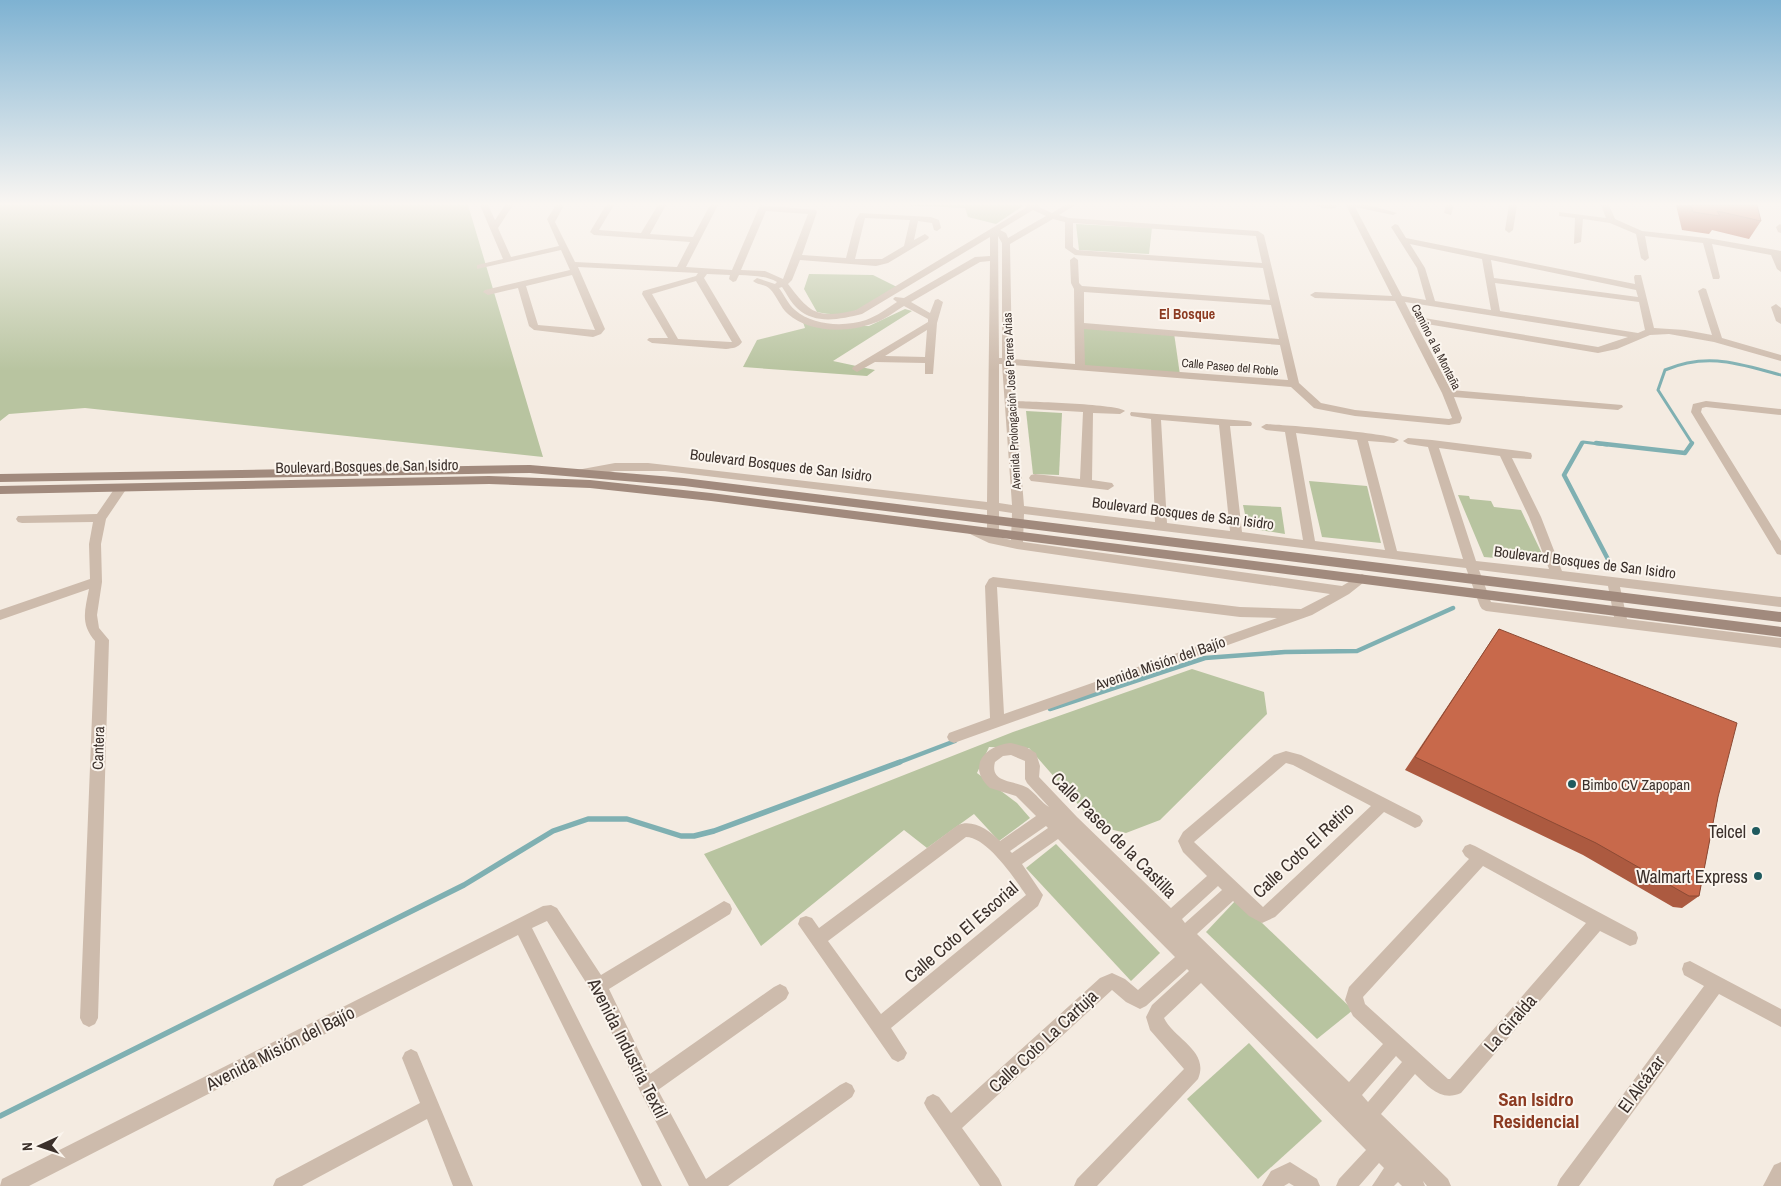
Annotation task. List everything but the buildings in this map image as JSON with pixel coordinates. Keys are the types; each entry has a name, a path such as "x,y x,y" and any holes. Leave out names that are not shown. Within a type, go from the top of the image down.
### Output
{"main road":[{"name":"Boulevard Bosques de San Isidro","path":"0,478 386,470 530,469 581,473 684,482 993,531 1362,579 1484,600"},
{"name":"Boulevard Bosques de San Isidro","path":"0,490 489,480 590,484 721,498 972,530"},
{"name":"Boulevard Bosques de San Isidro","path":"1017,534 1477,580 1781,617"},
{"name":"Boulevard Bosques de San Isidro","path":"1621,618 1781,632"}],"street":[{"path":"480,267 507,260"},
{"path":"521,284 534,326 537,328 593,334 598,332 600,329 570,260"},
{"path":"684,270 688,260"},
{"path":"735,276 742,260"},
{"path":"778,285 788,280 795,260"},
{"path":"841,260 881,262 884,260"},
{"path":"778,285 784,304 800,318 814,323 840,321 859,312 943,260"},
{"path":"948,260 964,268"},
{"path":"488,292 573,268 684,270 702,275 735,276 778,285 811,314 856,325 872,321 976,260"},
{"name":"Avenida Prolongación José Parres Arias","path":"993,531 995,260"},
{"name":"Avenida Prolongación José Parres Arias","path":"1006,260 1007,362 1018,509 1017,534"},
{"path":"1074,260 1075,283 1078,289 1080,368"},
{"path":"1189,260 1267,266"},
{"name":"Calle Paseo del Roble","path":"994,361 1294,384 1266,260"},
{"name":"Camino a la Montaña","path":"1294,384 1318,406 1355,413 1449,422 1456,421 1457,418 1447,393 1378,260"},
{"path":"1416,260 1421,268 1431,302"},
{"path":"1487,260 1496,313"},
{"path":"1507,260 1640,288"},
{"path":"1712,260 1716,277"},
{"path":"674,342 647,294 648,290 702,275"},
{"path":"652,340 734,345 737,342 702,275"},
{"path":"1638,277 1643,300 1645,334"},
{"path":"1490,280 1643,300"},
{"path":"1078,289 1276,303"},
{"path":"1703,291 1718,341"},
{"path":"889,293 933,320"},
{"path":"1315,295 1397,298 1645,334 1676,332 1781,358"},
{"path":"784,304 796,302"},
{"path":"929,372 933,320 938,302"},
{"path":"1776,307 1781,322"},
{"path":"859,312 872,321"},
{"path":"1407,318 1592,350 1612,347 1645,334"},
{"path":"857,369 933,320"},
{"path":"1080,326 1284,342"},
{"path":"873,359 929,360"},
{"path":"1447,393 1618,407"},
{"path":"1010,404 1120,411"},
{"path":"1781,412 1706,404 1697,406 1696,412 1781,551"},
{"path":"1086,483 1088,408"},
{"path":"1135,414 1248,424"},
{"path":"1156,416 1160,526"},
{"path":"1224,423 1236,536"},
{"path":"1266,427 1394,440"},
{"path":"1290,429 1310,545"},
{"path":"1361,436 1392,554"},
{"path":"1408,441 1528,456"},
{"path":"1432,443 1484,600"},
{"path":"1504,453 1535,517 1557,575"},
{"name":"Boulevard Bosques de San Isidro","path":"581,473 601,467 626,465 646,467 993,506 1781,602"},
{"path":"1035,478 1108,486"},
{"name":"Cantera","path":"88,1018 102,640 93,630 91,615 96,582 95,544 100,518 121,488"},
{"path":"22,519 100,518"},
{"name":"Boulevard Bosques de San Isidro","path":"972,530 1017,534 1345,591"},
{"name":"Avenida Misión del Bajío","path":"954,737 997,720 1301,614 1328,602 1362,579"},
{"path":"0,615 96,582"},
{"path":"997,720 991,586 993,582 1240,612 1301,614"},
{"path":"1613,582 1621,618"},
{"name":"Boulevard Bosques de San Isidro","path":"1484,600 1621,618 1781,644"},
{"name":"Calle Coto El Retiro","path":"1383,804 1269,912 1262,915 1255,911 1188,847 1186,841 1188,836 1278,759 1286,757 1296,759 1416,821"},
{"path":"999,850 1059,819"},
{"path":"1011,863 1059,819"},
{"path":"1059,819 1343,1103"},
{"name":"Calle Coto El Escorial","path":"818,939 963,830 970,828 976,830 999,850 1032,890 1035,895 1032,901 880,1027"},
{"name":"La Giralda","path":"1598,921 1455,1087 1448,1088 1439,1084 1359,1010 1354,1000 1355,993 1476,854 1630,938"},
{"path":"1164,925 1218,876"},
{"path":"1179,939 1234,890"},
{"path":"598,986 724,909"},
{"name":"Avenida Misión del Bajío","path":"9,1186 543,914 551,913"},
{"name":"Avenida Industria Textil","path":"551,913 598,986 647,1087 699,1186"},
{"path":"806,924 898,1053"},
{"path":"522,925 652,1186"},
{"path":"1179,939 1187,958 1201,972 1362,1121 1441,1186"},
{"name":"Calle Coto La Cartuja","path":"950,1127 1106,984 1112,981 1118,983 1134,998 1140,1000 1187,958"},
{"path":"1690,969 1781,1018"},
{"path":"1084,1186 1192,1074 1193,1067 1190,1060 1156,1024 1155,1017 1158,1011 1201,972"},
{"name":"El Alcázar","path":"1567,1186 1716,983"},
{"path":"647,1087 780,993"},
{"path":"1343,1103 1396,1043"},
{"path":"412,1058 463,1186"},
{"path":"1362,1121 1415,1061"},
{"path":"712,1186 846,1091"},
{"path":"933,1103 992,1186"},
{"path":"289,1184 431,1107"},
{"path":"1362,1121 1378,1150 1415,1186"},
{"path":"1346,1186 1378,1150"},
{"path":"1382,1186 1396,1168"},
{"path":"1272,1186 1278,1178 1290,1172 1310,1186"},
{"path":"1772,1186 1781,1172"}],"green space":[{"path":"0,260 484,260 543,457 85,408 9,414 0,421"},
{"path":"809,274 873,275 897,287 859,309 840,314 830,314 817,312 804,289"},
{"path":"905,309 912,311 833,361 875,370 867,376 743,367 757,340 805,328 803,322 836,326 869,326"},
{"path":"1081,326 1174,333 1180,375 1084,366"},
{"path":"1026,411 1062,413 1059,475 1033,474"},
{"path":"1309,481 1367,486 1381,543 1322,537"},
{"path":"1458,495 1469,496 1470,499 1491,501 1494,507 1521,510 1546,562 1484,557"},
{"path":"1243,505 1281,507 1285,534 1248,528"},
{"path":"1192,669 1264,692 1267,714 1160,820 1126,833 1097,826 1029,748 989,747 977,773 1017,803 1030,818 999,841 974,814 927,848 904,830 761,946 704,854 1013,732"},
{"path":"1056,844 1160,953 1131,981 1026,868"},
{"path":"1237,899 1353,1010 1317,1039 1206,932"},
{"path":"1249,1043 1322,1121 1258,1179 1187,1099"}],"waterway":[{"path":"1692,443 1658,390 1665,370 1695,362 1710,361 1737,364 1781,375"},
{"path":"1581,445 1583,442 1607,445"},
{"path":"1582,443 1564,475 1612,567"},
{"path":"1596,443 1685,453 1692,443"},
{"path":"1050,709 1205,658 1285,652 1357,651 1453,608"},
{"path":"897,763 955,741"},
{"path":"0,1116 464,885 553,831 588,819 627,819 681,836 694,836 714,831 900,762"}],"place":[{"name":"Bimbo CV Zapopan","path":"1572,784"},
{"name":"Telcel","path":"1756,831"},
{"name":"Walmart Express","path":"1758,876"}],"district":[{"name":"El Bosque","path":"1187,314"},
{"name":"San Isidro Residencial","path":"1536,1110"}]}
